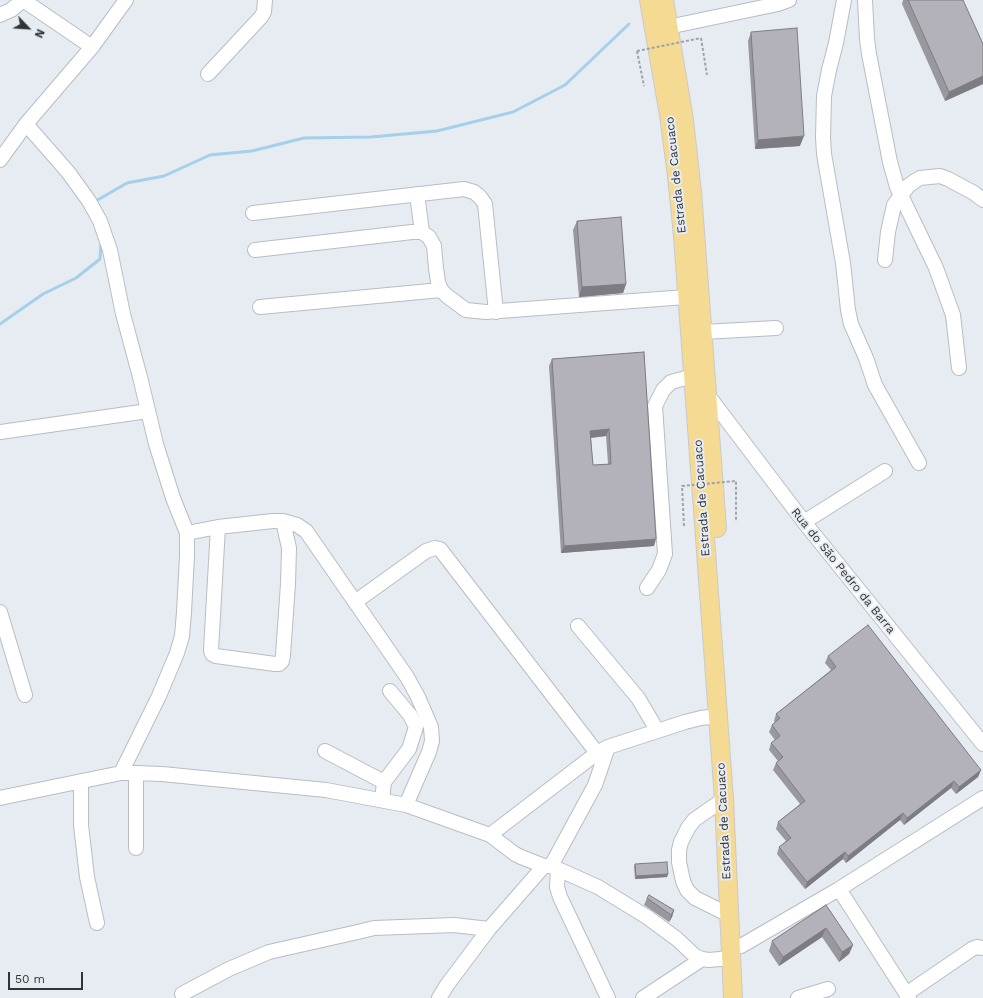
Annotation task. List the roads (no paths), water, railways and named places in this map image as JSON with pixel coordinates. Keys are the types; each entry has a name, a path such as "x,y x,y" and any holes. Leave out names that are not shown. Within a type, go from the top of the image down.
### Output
{"main road":[{"name":"Estrada de Cacuaco","path":"649,0 678,176 724,798 729,915 736,952 740,998"},
{"name":"Estrada de Cacuaco","path":"664,0 684,120 693,199 703,332 737,833 736,952 733,998"}],"street":[{"path":"0,15 11,10 23,0 92,47"},
{"path":"0,160 26,124 92,47 126,0"},
{"path":"208,74 261,16 264,12 265,0"},
{"path":"668,27 778,4 789,0"},
{"path":"844,0 824,96 823,131 824,154 842,263 848,310 851,324 866,358 875,385 919,464"},
{"path":"865,0 867,39 875,90 890,162 901,195 936,268 954,315 958,368"},
{"path":"26,124 68,172 89,201 100,221 110,250 123,314 156,444 173,498 187,533 182,636 177,653 159,696 121,773"},
{"path":"885,260 894,205 908,186 920,178 940,176 948,179 983,200"},
{"path":"253,213 464,189 474,192 485,204 496,312"},
{"path":"416,194 422,232"},
{"path":"255,250 422,232 430,236 434,246 438,282 441,290 446,296 466,310 496,312 686,297"},
{"path":"260,307 441,290"},
{"path":"703,332 776,328"},
{"path":"647,588 659,570 665,554 655,406 663,390 671,382 692,376"},
{"name":"Rua do São Pedro da Barra","path":"707,394 804,522 983,744"},
{"path":"0,432 148,411"},
{"path":"804,522 885,471"},
{"path":"187,533 254,522 283,521 297,525 306,532 355,602 374,626 408,677 431,727 432,741 429,752 406,805"},
{"path":"218,527 212,654 216,656 279,664 282,661 283,655 288,584 288,548 283,521"},
{"path":"355,602 426,551 435,548 440,549 603,750"},
{"path":"0,612 25,695"},
{"path":"578,626 638,698 657,730"},
{"path":"382,800 384,782 409,749 416,727 410,716 390,691"},
{"path":"490,835 603,750 657,730 701,718 718,716"},
{"path":"439,998 489,929 551,867 595,785 603,750"},
{"path":"325,751 384,782"},
{"path":"0,798 121,773 136,773 162,774 312,788 406,805 490,835 515,854 551,867 598,887 629,905 658,925 684,944 695,956 710,960 736,952 983,798"},
{"path":"136,773 136,848"},
{"path":"81,781 81,824 87,877 97,923"},
{"path":"724,798 694,820 688,828 679,850 683,881 687,890 695,898 729,915"},
{"path":"551,867 560,898 608,998"},
{"path":"839,889 907,996 972,949 977,946 983,948"},
{"path":"182,994 229,969 269,952 374,928 445,925 489,929"},
{"path":"643,998 702,959"},
{"path":"798,998 828,989"}],"waterway":[{"path":"94,202 127,183 164,176 210,155 252,151 304,138 371,137 437,131 513,112 565,85 629,24"},
{"path":"0,324 43,294 76,278 100,259 101,242"}]}
